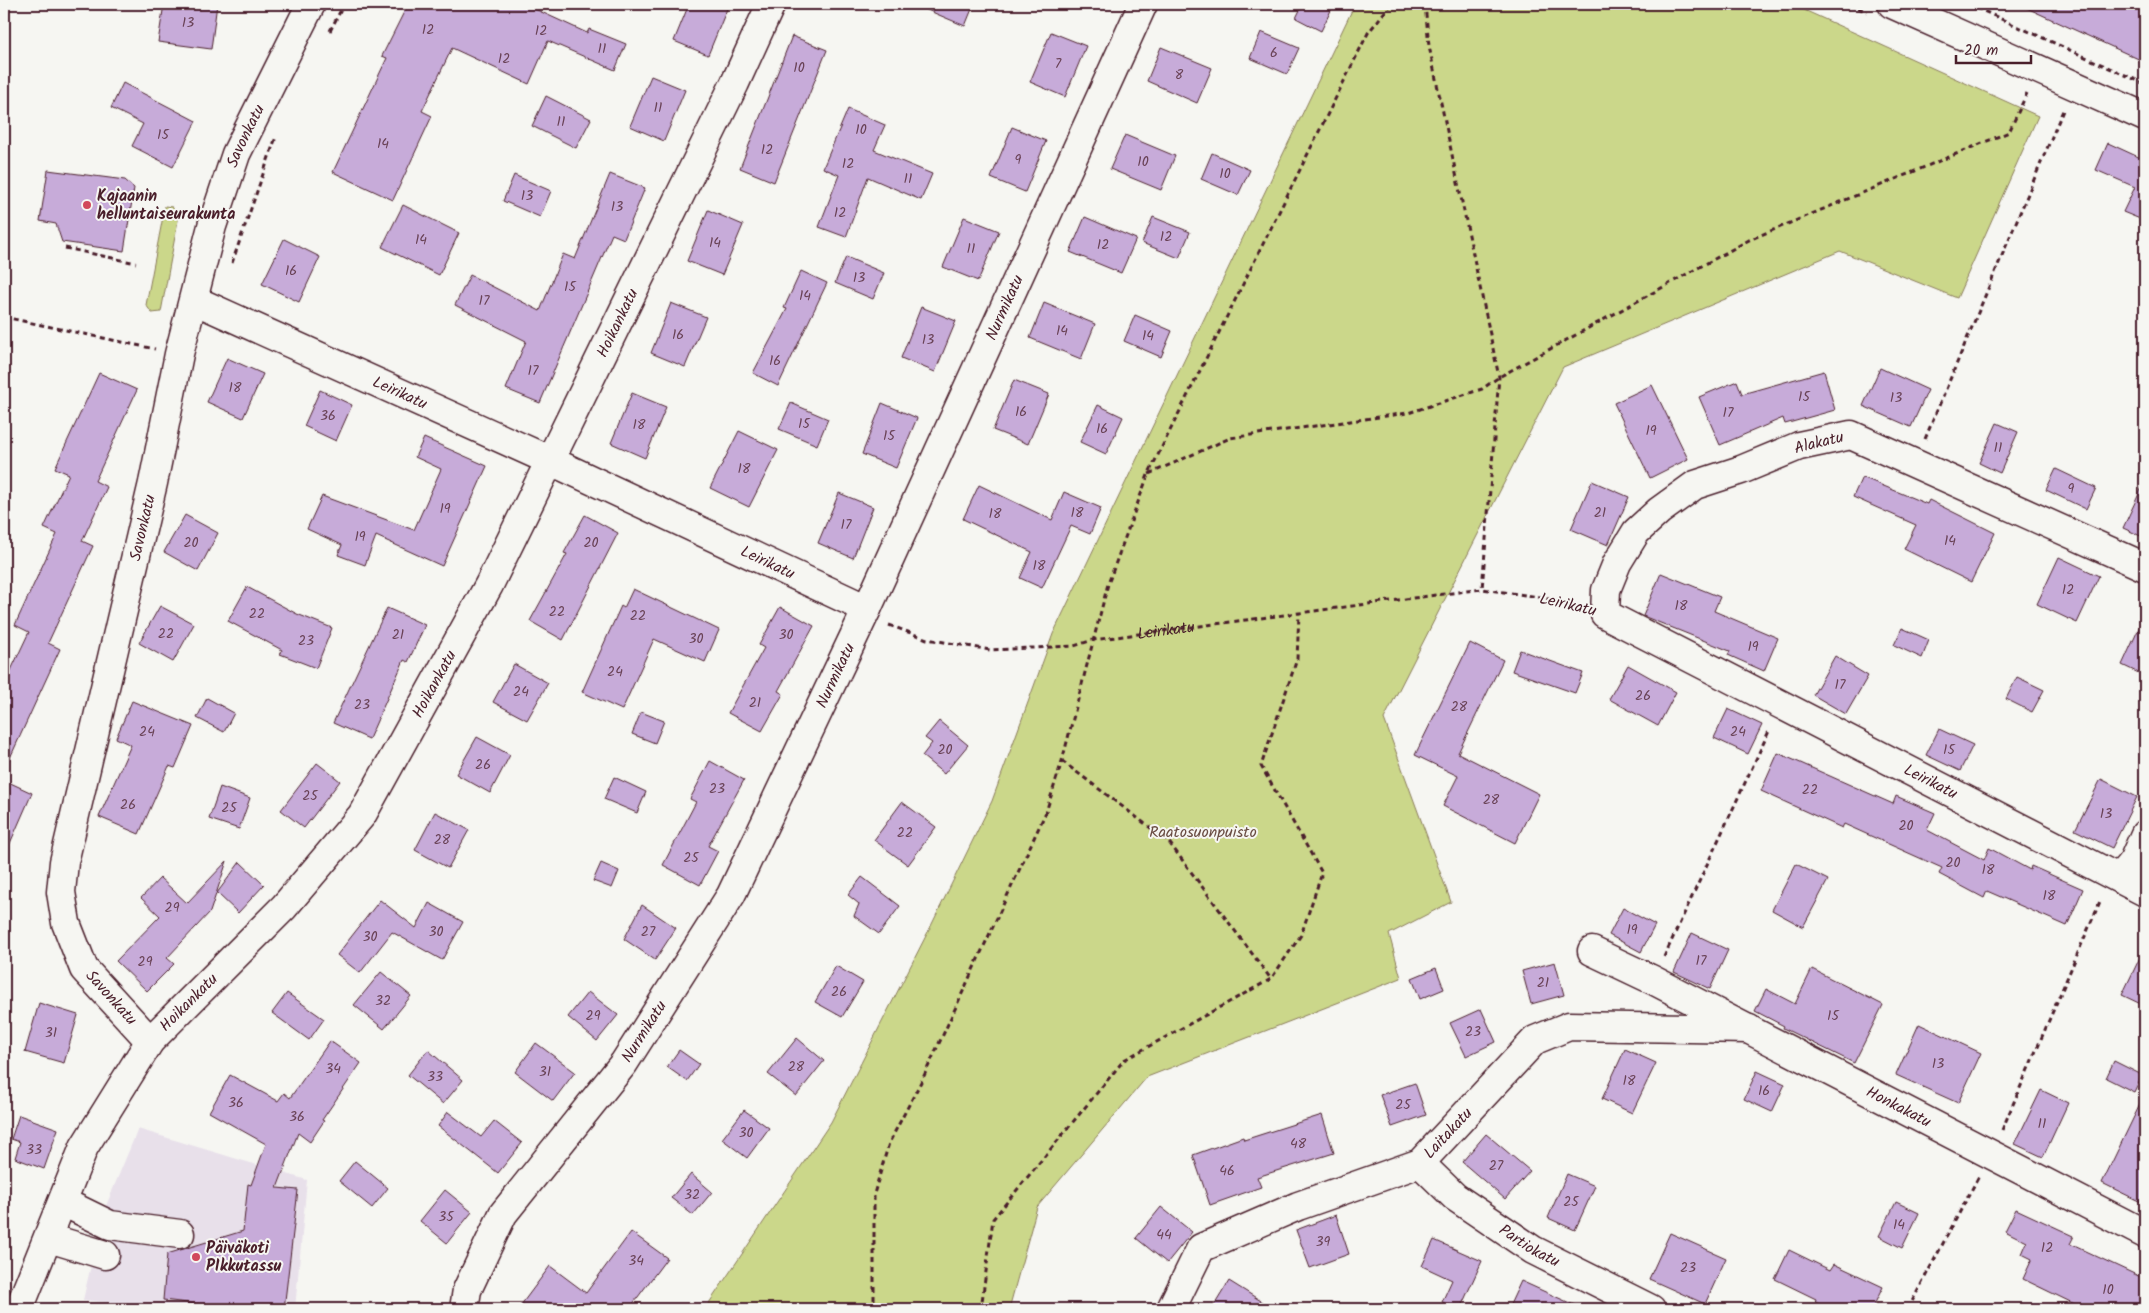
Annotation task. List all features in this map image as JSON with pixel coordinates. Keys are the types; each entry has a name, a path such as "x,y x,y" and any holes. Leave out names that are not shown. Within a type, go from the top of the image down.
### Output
{"street":[{"name":"Savonkatu","path":"150,1041 84,969 66,923 61,892 64,862 153,483 179,354 212,226 236,154 311,4"},
{"name":"Hoikankatu","path":"19,1309 84,1147 150,1041 284,907 362,815 489,585 735,83 771,4"},
{"name":"Nurmikatu","path":"464,1309 467,1290 503,1214 624,1063 731,895 867,609 1143,4"},
{"path":"1907,7 2145,117"},
{"name":"Leirikatu","path":"194,300 550,461 867,609"},
{"name":"Alakatu","path":"1605,614 1606,590 1617,563 1636,532 1659,511 1695,485 1741,470 1799,446 1851,435 1915,462 2145,567"},
{"name":"Leirikatu","path":"1605,614 2145,892"},
{"path":"2119,878 2133,861 2145,834"},
{"name":"Honkakatu","path":"1592,951 1749,1029 2145,1234"},
{"name":"Laitakatu","path":"1171,1309 1202,1248 1298,1206 1420,1162 1535,1040 1569,1026 1749,1029"},
{"name":"Partiokatu","path":"1420,1162 1455,1197 1534,1250 1651,1309"},
{"path":"63,1202 110,1225 180,1234"},
{"path":"49,1238 105,1255"}],"path":[{"path":"327,36 344,4"},
{"path":"874,1309 874,1194 889,1143 923,1078 1046,812 1062,761 1108,584 1148,475 1368,33 1391,4"},
{"path":"1425,4 1429,46 1499,377 1482,589"},
{"path":"1968,4 2145,84"},
{"path":"1148,475 1230,438 1408,413 1482,389 1499,377 1749,240 2009,132 2029,88"},
{"path":"1915,462 2065,106"},
{"path":"231,265 280,129"},
{"path":"65,248 136,263"},
{"path":"4,316 179,354"},
{"name":"Leirikatu","path":"867,609 882,623 927,639 990,650 1074,646 1094,640 1482,589 1540,597 1605,614"},
{"path":"981,1309 993,1219 1124,1060 1271,979 1301,935 1322,873 1261,766 1297,660 1299,614"},
{"path":"1653,980 1781,706"},
{"path":"1062,761 1168,841 1271,979"},
{"path":"1908,1309 1991,1154 2105,890 2119,878"}],"shaded area":[{"name":"Päiväkoti PIkkutassu","path":"138,1129 307,1180 295,1309 162,1309 83,1300 103,1213"}],"green space":[{"name":"Raatosuonpuisto","path":"1355,4 1791,4 2038,116 1957,298 1840,251 1563,367 1384,719 1451,902 1389,934 1401,978 1147,1077 1037,1207 1009,1309 705,1309 831,1122 931,926 992,801 1053,634"},
{"path":"165,206 172,207 179,215 161,312 152,313 146,305"}],"building":[{"path":"164,4 217,4 211,49 158,42"},
{"path":"408,4 524,4 587,33 589,29 626,44 615,70 548,41 529,84 452,48 422,111 432,116 393,200 333,172 387,58 382,56"},
{"path":"689,4 729,4 708,55 674,41"},
{"path":"913,4 974,4 965,26"},
{"path":"1303,4 1334,4 1321,31 1296,18"},
{"path":"2018,4 2145,4 2145,62"},
{"path":"1051,32 1086,46 1065,97 1030,82"},
{"path":"1261,32 1299,48 1287,74 1250,58"},
{"path":"792,36 827,50 774,182 740,168"},
{"path":"1161,47 1212,68 1197,103 1147,81"},
{"path":"651,76 685,90 664,141 630,126"},
{"path":"123,83 196,121 173,167 132,146 143,124 111,108"},
{"path":"546,96 591,119 576,148 532,126"},
{"path":"848,109 885,125 874,150 932,174 921,200 868,177 846,237 819,227 839,175 823,168"},
{"path":"1012,127 1046,141 1025,192 991,178"},
{"path":"1125,135 1175,156 1161,190 1110,169"},
{"path":"2108,143 2145,160 2145,221 2123,212 2135,187 2096,170"},
{"path":"1212,153 1250,170 1238,195 1201,179"},
{"name":"Kajaanin helluntaiseurakunta","path":"48,170 125,180 134,188 124,251 62,242 56,224 40,221"},
{"path":"610,174 645,188 624,239 612,234 540,403 506,389 526,341 455,305 470,275 540,311 563,254 575,259"},
{"path":"514,175 551,191 540,217 503,201"},
{"path":"403,205 459,233 439,275 382,247"},
{"path":"708,210 743,225 722,275 687,261"},
{"path":"964,217 999,231 978,281 943,267"},
{"path":"1085,217 1136,239 1121,273 1070,252"},
{"path":"1153,217 1190,232 1179,258 1142,243"},
{"path":"284,239 320,257 299,302 262,284"},
{"path":"846,257 884,273 873,299 835,283"},
{"path":"801,271 827,283 778,386 753,373 787,309 784,308"},
{"path":"671,303 706,317 685,367 651,353"},
{"path":"1044,303 1095,324 1081,359 1030,338"},
{"path":"921,307 956,321 935,372 901,358"},
{"path":"1135,315 1172,331 1161,357 1124,341"},
{"path":"227,358 263,374 243,418 207,402"},
{"path":"1880,368 1928,390 1911,427 1863,406"},
{"path":"1824,371 1835,410 1785,424 1783,418 1720,445 1699,397 1737,381 1742,394"},
{"path":"99,373 137,390 95,481 107,487 82,541 93,546 48,643 60,649 4,771 4,685 29,632 15,625 57,534 44,528 69,474 55,468"},
{"path":"1014,380 1049,394 1028,444 993,430"},
{"path":"1652,385 1688,459 1650,478 1614,403"},
{"path":"320,390 352,405 336,441 304,426"},
{"path":"632,393 666,407 645,458 611,443"},
{"path":"791,403 828,419 817,445 779,429"},
{"path":"882,403 917,418 896,468 862,454"},
{"path":"1098,405 1123,417 1106,454 1080,442"},
{"path":"1997,423 2018,432 2000,473 1979,463"},
{"path":"739,431 778,450 749,507 710,488"},
{"path":"424,438 487,466 442,566 376,536 365,565 338,555 342,545 307,529 322,496 414,530 441,469 415,457"},
{"path":"2056,469 2096,488 2086,509 2046,490"},
{"path":"1862,477 1927,504 1929,500 1995,533 1971,582 1904,549 1916,525 1853,497"},
{"path":"1592,481 1629,497 1608,545 1571,529"},
{"path":"2145,481 2145,538 2123,528"},
{"path":"979,485 1052,520 1064,492 1101,508 1090,534 1071,526 1042,588 1020,578 1032,552 963,519"},
{"path":"839,493 873,507 853,558 818,543"},
{"path":"185,515 218,533 198,571 164,552"},
{"path":"585,515 618,533 563,640 530,621 567,554 564,553"},
{"path":"2059,557 2099,576 2077,623 2037,604"},
{"path":"1661,573 1720,597 1714,611 1778,638 1764,671 1728,655 1730,651 1643,616"},
{"path":"247,587 297,614 332,628 316,668 280,654 282,650 228,621"},
{"path":"633,589 719,630 705,662 654,639 622,710 582,692 621,606 624,608"},
{"path":"160,606 194,624 173,662 139,643"},
{"path":"780,607 814,626 778,691 783,694 762,731 728,713 764,648 759,645"},
{"path":"387,608 425,625 408,662 404,660 369,739 333,723"},
{"path":"2145,615 2145,676 2122,665"},
{"path":"1902,628 1929,640 1922,658 1894,645"},
{"path":"1470,643 1503,660 1458,753 1539,794 1515,843 1443,806 1458,776 1415,755"},
{"path":"1520,650 1583,673 1575,693 1512,671"},
{"path":"1835,656 1868,676 1846,714 1813,695"},
{"path":"514,664 548,683 527,720 493,702"},
{"path":"1628,665 1676,692 1658,726 1609,699"},
{"path":"2017,677 2044,690 2032,712 2006,699"},
{"path":"207,698 234,713 224,732 197,718"},
{"path":"132,701 193,726 175,768 169,766 139,834 99,817 131,745 116,738"},
{"path":"1728,709 1762,725 1748,754 1714,738"},
{"path":"641,712 664,721 655,743 632,734"},
{"path":"939,721 968,745 944,774 922,756 932,743 925,738"},
{"path":"1939,729 1973,745 1960,771 1926,755"},
{"path":"477,737 510,755 490,793 456,774"},
{"path":"1778,753 1893,804 1896,796 1935,813 1927,830 1984,860 1989,848 2030,870 2031,866 2083,889 2067,926 1987,891 1984,898 1939,874 1942,868 1844,824 1842,828 1761,791"},
{"path":"710,761 744,780 708,846 718,851 700,885 663,865 696,802 690,799"},
{"path":"317,763 340,781 304,828 281,810"},
{"path":"614,777 646,792 637,813 604,799"},
{"path":"2101,779 2137,797 2112,848 2075,830"},
{"path":"4,780 32,793 4,857"},
{"path":"220,787 250,798 239,829 209,819"},
{"path":"902,802 936,827 908,865 874,840"},
{"path":"435,812 469,830 448,868 415,850"},
{"path":"227,861 210,912 167,958 174,964 147,991 116,961 160,916 141,898 160,878 187,903"},
{"path":"240,862 264,885 238,913 217,893"},
{"path":"601,863 619,871 612,888 593,881"},
{"path":"1796,864 1828,880 1803,927 1772,910"},
{"path":"862,877 900,906 879,934 854,916 859,904 848,895"},
{"path":"380,900 416,928 429,903 463,922 442,960 392,932 360,973 337,955"},
{"path":"642,905 676,928 655,960 624,939"},
{"path":"1623,908 1655,925 1641,952 1609,935"},
{"path":"1692,933 1728,950 1710,989 1674,972"},
{"path":"2145,947 2145,1006 2122,995"},
{"path":"1555,962 1564,995 1531,1004 1522,971"},
{"path":"836,966 863,982 842,1017 815,1002"},
{"path":"1436,968 1444,989 1420,999 1412,978"},
{"path":"1812,969 1883,1005 1854,1063 1783,1028 1784,1026 1755,1011 1766,989 1795,1004"},
{"path":"381,972 411,996 384,1029 354,1005"},
{"path":"588,992 618,1015 597,1041 568,1017"},
{"path":"287,993 324,1019 309,1040 272,1013"},
{"path":"39,1003 78,1015 64,1063 25,1052"},
{"path":"1481,1009 1496,1042 1466,1056 1450,1023"},
{"path":"1919,1024 1981,1053 1958,1103 1896,1075"},
{"path":"797,1038 824,1061 796,1096 768,1074"},
{"path":"330,1041 361,1063 322,1120 324,1121 310,1142 298,1133 277,1188 298,1190 284,1309 237,1309 163,1300 167,1254 243,1231 248,1184 251,1185 266,1144 209,1112 230,1075 278,1101 284,1093 290,1098"},
{"path":"536,1043 575,1072 553,1101 515,1072"},
{"path":"1625,1049 1656,1063 1632,1113 1602,1099"},
{"path":"428,1050 463,1080 443,1104 408,1075"},
{"path":"679,1050 699,1064 687,1081 667,1067"},
{"path":"2114,1061 2142,1075 2134,1092 2106,1078"},
{"path":"1757,1071 1785,1084 1772,1112 1744,1099"},
{"path":"1415,1083 1426,1115 1392,1127 1380,1095"},
{"path":"2041,1090 2068,1103 2043,1157 2015,1144"},
{"path":"2145,1094 2145,1204 2102,1183"},
{"path":"744,1110 769,1128 747,1158 722,1139"},
{"path":"448,1112 481,1137 494,1121 522,1143 498,1173 438,1126"},
{"path":"19,1115 58,1129 44,1169 15,1158 20,1142 11,1139"},
{"path":"1322,1115 1334,1153 1257,1177 1261,1187 1210,1205 1193,1155 1243,1137 1244,1140"},
{"path":"1486,1134 1530,1171 1505,1199 1462,1162"},
{"path":"355,1161 388,1188 372,1208 339,1181"},
{"path":"691,1174 712,1192 693,1215 671,1198"},
{"path":"1567,1174 1595,1186 1575,1230 1548,1218"},
{"path":"445,1190 472,1212 447,1243 420,1221"},
{"path":"1896,1202 1919,1213 1902,1248 1879,1236"},
{"path":"1161,1207 1192,1232 1167,1263 1136,1238"},
{"path":"2016,1209 2074,1236 2070,1244 2145,1279 2145,1309 2085,1309 2023,1279 2032,1259 2022,1254 2027,1242 2005,1231"},
{"path":"1336,1215 1349,1254 1310,1268 1296,1230"},
{"path":"631,1232 667,1258 629,1309 518,1309 550,1266 586,1293"},
{"path":"1670,1233 1726,1258 1705,1304 1649,1279"},
{"path":"1434,1240 1482,1261 1460,1309 1442,1302 1452,1280 1422,1266"},
{"path":"1789,1250 1830,1270 1834,1264 1883,1287 1872,1309 1830,1309 1815,1302 1816,1299 1775,1279"},
{"path":"1229,1281 1274,1309 1212,1309"},
{"path":"1521,1281 1583,1309 1508,1309"}],"place":[{"name":"Kajaanin helluntaiseurakunta","path":"87,205"},
{"name":"Päiväkoti PIkkutassu","path":"196,1257"}]}
